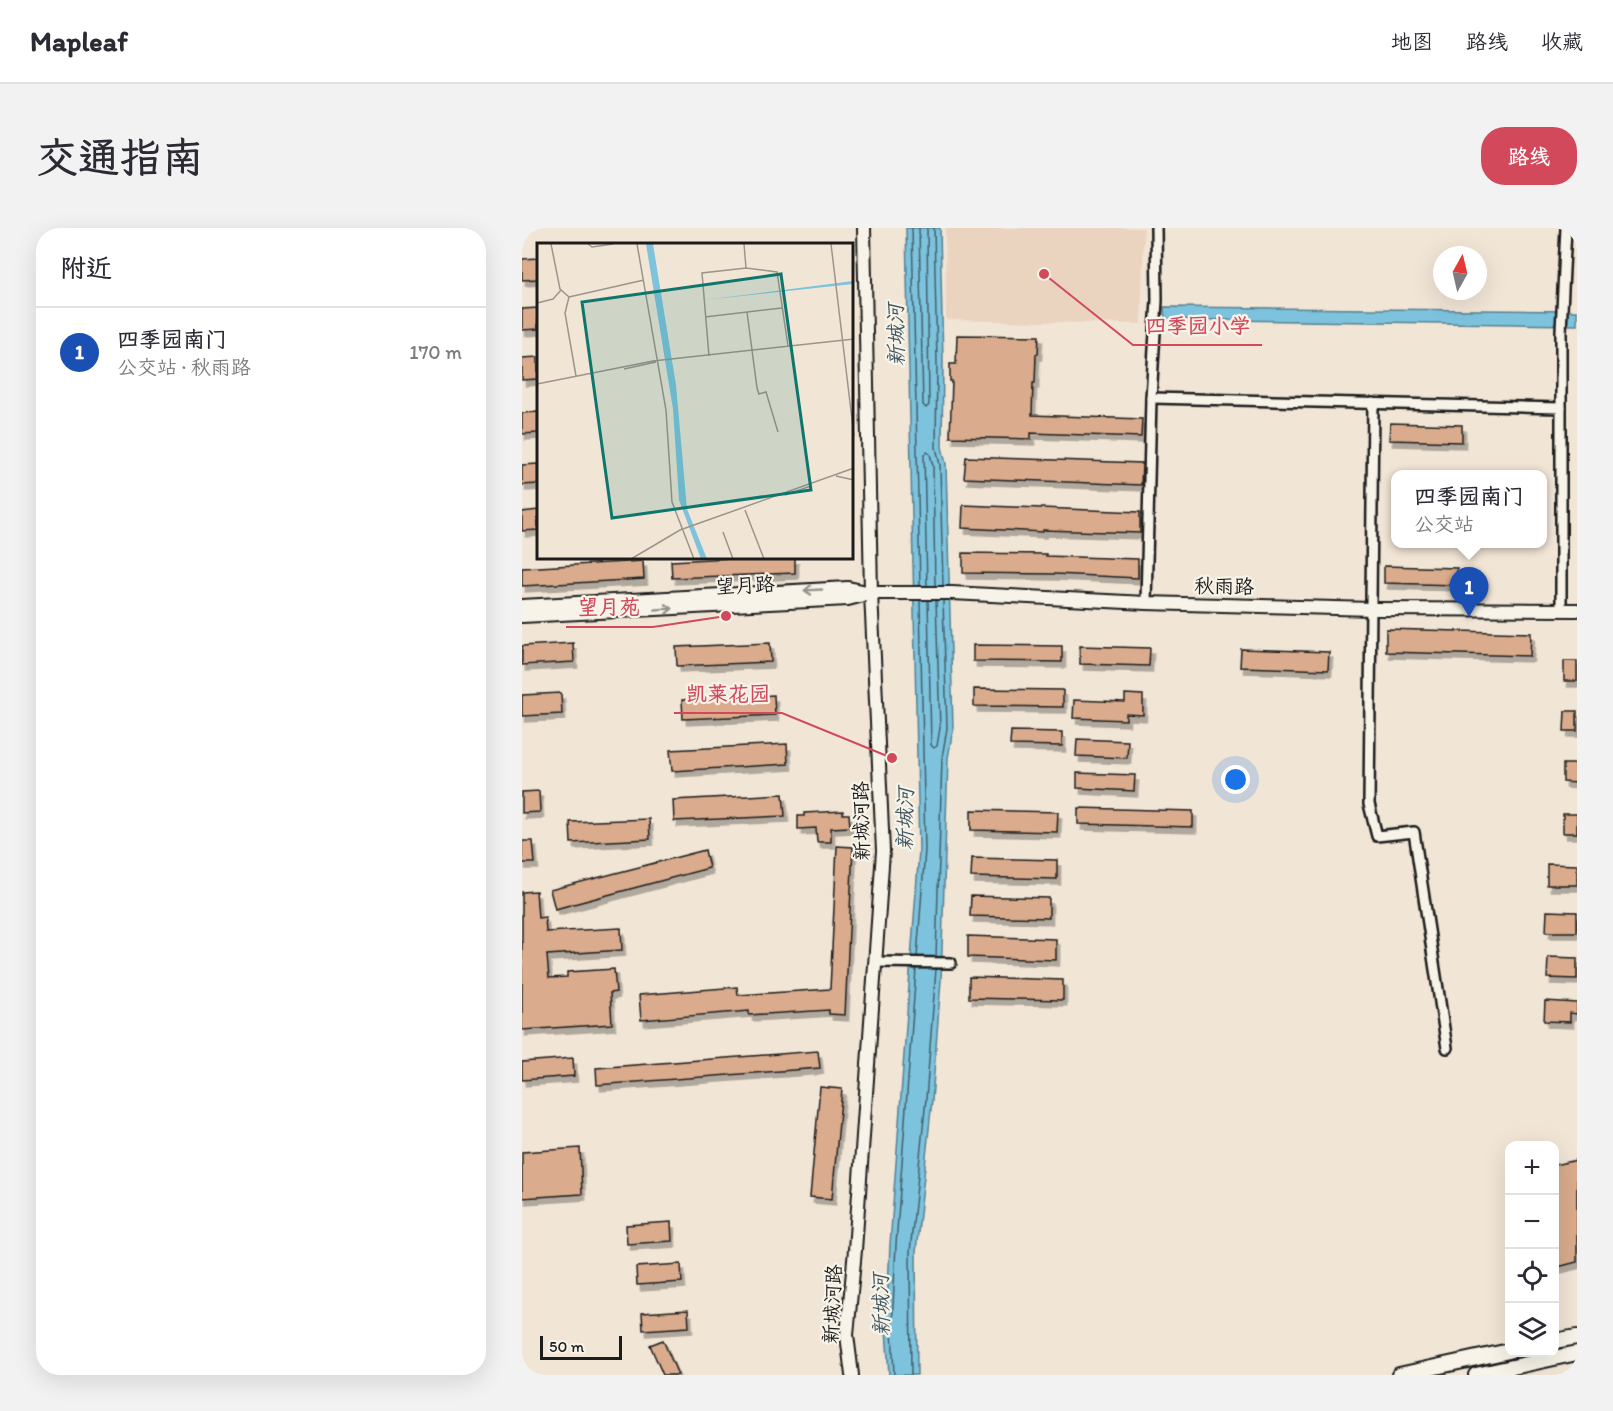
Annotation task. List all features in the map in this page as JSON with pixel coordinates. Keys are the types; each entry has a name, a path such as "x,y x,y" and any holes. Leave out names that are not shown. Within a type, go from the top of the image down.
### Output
{"main road":[{"path":"1559,1340 1577,1336"},
{"path":"1399,1375 1505,1352"},
{"path":"1476,1375 1577,1353"}],"street":[{"name":"新城河路","path":"852,1375 847,1335 883,851 871,593 864,228"},
{"path":"1146,603 1151,398 1157,300 1155,228"},
{"path":"1561,610 1562,331 1566,228"},
{"path":"1151,398 1561,408"},
{"path":"1372,403 1369,804 1377,836 1414,832 1447,1048"},
{"name":"望月路","path":"522,606 848,588 871,593"},
{"name":"秋雨路","path":"871,593 952,593 1146,603 1372,609 1577,610"},
{"name":"望月路","path":"522,616 848,599 871,593"},
{"path":"875,962 951,963"}],"shaded area":[{"path":"945,228 1144,228 1141,324 946,320"}],"water":[{"path":"906,228 940,228 942,447 946,464 953,729 948,758 941,980 932,1100 916,1252 917,1375 889,1375 886,1329 890,1245 919,850"},
{"path":"1164,307 1577,311 1577,325 1165,319"}],"building":[{"path":"537,258 537,279 522,280 522,259"},
{"path":"537,308 537,329 522,330 522,309"},
{"path":"957,335 1039,336 1035,383 1033,383 1032,415 1142,419 1141,437 1031,433 1031,439 950,437 952,381 950,381 950,364 956,364"},
{"path":"537,357 537,379 522,380 522,358"},
{"path":"537,412 537,433 522,434 522,413"},
{"path":"1390,423 1462,425 1462,442 1389,440"},
{"path":"966,457 1142,463 1141,485 964,478"},
{"path":"537,464 537,484 522,485 522,465"},
{"path":"963,505 1140,512 1140,533 962,528"},
{"path":"537,510 537,530 522,531 522,512"},
{"path":"963,553 1046,554 1046,556 1138,559 1138,578 963,573"},
{"path":"795,560 795,573 672,578 671,561"},
{"path":"643,561 644,579 522,586 522,568"},
{"path":"1384,566 1457,568 1456,585 1384,583"},
{"path":"1386,629 1531,633 1530,656 1386,652"},
{"path":"573,643 574,662 522,665 522,646"},
{"path":"770,643 771,662 677,666 676,647"},
{"path":"973,645 1062,646 1062,662 973,661"},
{"path":"1080,646 1150,648 1149,666 1080,664"},
{"path":"1241,649 1329,652 1328,670 1240,667"},
{"path":"1564,661 1577,661 1577,681 1564,681"},
{"path":"974,689 1063,690 1063,707 974,706"},
{"path":"561,693 562,714 522,716 522,695"},
{"path":"1125,694 1143,695 1143,715 1126,714 1126,720 1073,718 1074,700 1125,702"},
{"path":"774,695 775,715 683,719 682,700"},
{"path":"1565,711 1577,711 1577,731 1564,731"},
{"path":"1011,731 1062,732 1062,746 1010,745"},
{"path":"1077,739 1128,741 1127,758 1076,756"},
{"path":"787,744 788,764 672,771 670,750"},
{"path":"1563,764 1577,764 1577,783 1563,782"},
{"path":"1077,773 1135,775 1134,791 1077,788"},
{"path":"539,791 540,812 522,813 522,792"},
{"path":"783,794 785,816 674,821 673,800"},
{"path":"1078,808 1193,811 1193,827 1078,824"},
{"path":"971,810 1058,812 1057,832 971,830"},
{"path":"843,811 843,814 849,814 850,827 831,828 831,842 817,842 816,828 798,829 798,816 804,816 804,813"},
{"path":"1563,814 1577,814 1577,833 1563,833"},
{"path":"649,819 650,839 571,843 570,822"},
{"path":"522,841 533,841 535,863 522,863"},
{"path":"837,846 853,847 845,1015 829,1014 829,1010 749,1015 749,1011 641,1020 639,995 737,987 738,995 830,989"},
{"path":"705,850 709,868 555,909 550,890"},
{"path":"972,858 1057,860 1057,879 971,877"},
{"path":"1547,864 1577,865 1577,885 1547,885"},
{"path":"536,891 538,918 545,917 546,932 621,928 622,950 547,955 549,978 567,977 567,972 614,969 616,992 610,993 612,1024 522,1030 522,892"},
{"path":"971,896 1049,898 1049,918 970,916"},
{"path":"1547,911 1577,912 1577,932 1546,932"},
{"path":"968,936 1056,939 1056,960 968,957"},
{"path":"1548,957 1577,958 1577,979 1547,978"},
{"path":"969,977 1063,980 1063,1000 969,998"},
{"path":"1545,1001 1577,1003 1577,1014 1570,1013 1570,1022 1544,1021"},
{"path":"818,1051 820,1068 597,1085 596,1068"},
{"path":"573,1058 574,1076 522,1080 522,1062"},
{"path":"820,1087 842,1089 832,1199 810,1197"},
{"path":"580,1148 582,1194 522,1198 522,1152"},
{"path":"1577,1160 1577,1262 1559,1267 1559,1195 1559,1164"},
{"path":"671,1222 672,1241 627,1244 626,1225"},
{"path":"681,1264 682,1282 637,1285 636,1267"},
{"path":"688,1310 689,1327 643,1330 642,1313"},
{"path":"663,1340 678,1375 663,1375 650,1345"}],"place":[{"name":"四季园小学","path":"1044,274"},
{"name":"望月苑","path":"726,616"},
{"name":"四季园南门","path":"1469,617"},
{"name":"凯莱花园","path":"892,758"}],"water label":[{"name":"新城河","path":"896,335"},
{"name":"新城河","path":"905,819"},
{"name":"新城河","path":"881,1305"}]}
